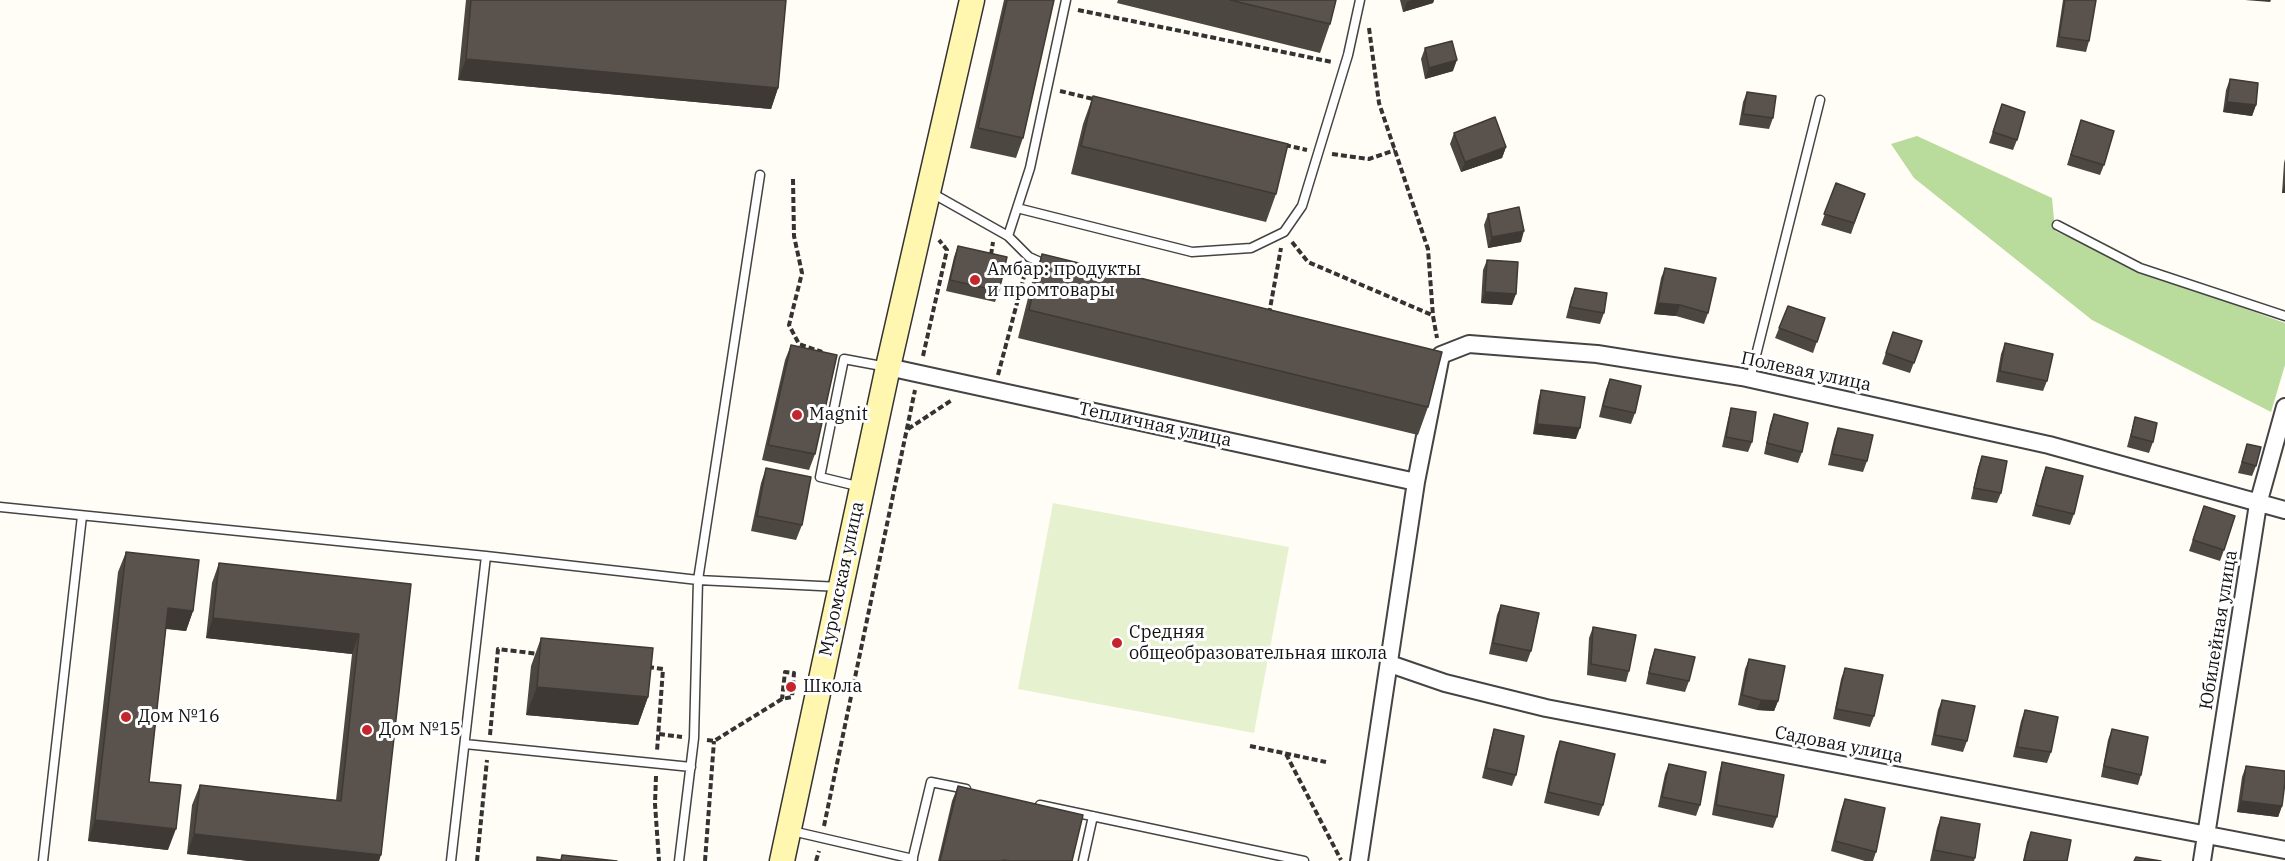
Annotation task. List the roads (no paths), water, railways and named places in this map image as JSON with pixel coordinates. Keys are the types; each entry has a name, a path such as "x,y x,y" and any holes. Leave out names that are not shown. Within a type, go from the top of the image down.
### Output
{"street":[{"path":"888,367 972,0"},
{"name":"Полевая улица","path":"1416,482 1435,353 1468,344 1598,354 1750,379 2049,445 2285,510"},
{"name":"Тепличная улица","path":"888,367 1416,482"},
{"name":"Муромская улица","path":"782,861 888,367"},
{"name":"Юбилейная улица","path":"2202,861 2258,504 2285,407"},
{"path":"1359,861 1416,482"},
{"name":"Садовая улица","path":"1390,664 1445,683 1546,708 2285,850"}],"lane":[{"path":"1017,208 1192,252 1251,248 1284,232 1302,206 1345,64 1360,0"},
{"path":"1005,240 1029,168 1065,3"},
{"path":"1750,379 1820,100"},
{"path":"679,861 694,738 698,580 760,176"},
{"path":"927,190 1029,257 1058,270"},
{"path":"2057,225 2140,268 2285,316"},
{"path":"862,487 820,477 844,359 888,367"},
{"path":"0,507 486,556 698,580 840,587"},
{"path":"43,861 82,516"},
{"path":"451,861 486,556"},
{"path":"465,744 691,767"},
{"path":"789,830 913,860 931,782 977,792"},
{"path":"1035,804 1304,861"},
{"path":"1083,861 1094,816"}],"place":[{"name":"Амбар: продукты и промтовары","path":"975,280"},
{"name":"Magnit","path":"797,415"},
{"name":"Средняя общеобразовательная школа","path":"1117,643"},
{"name":"Школа","path":"791,687"},
{"name":"Дом №16","path":"126,717"},
{"name":"Дом №15","path":"367,730"}]}
